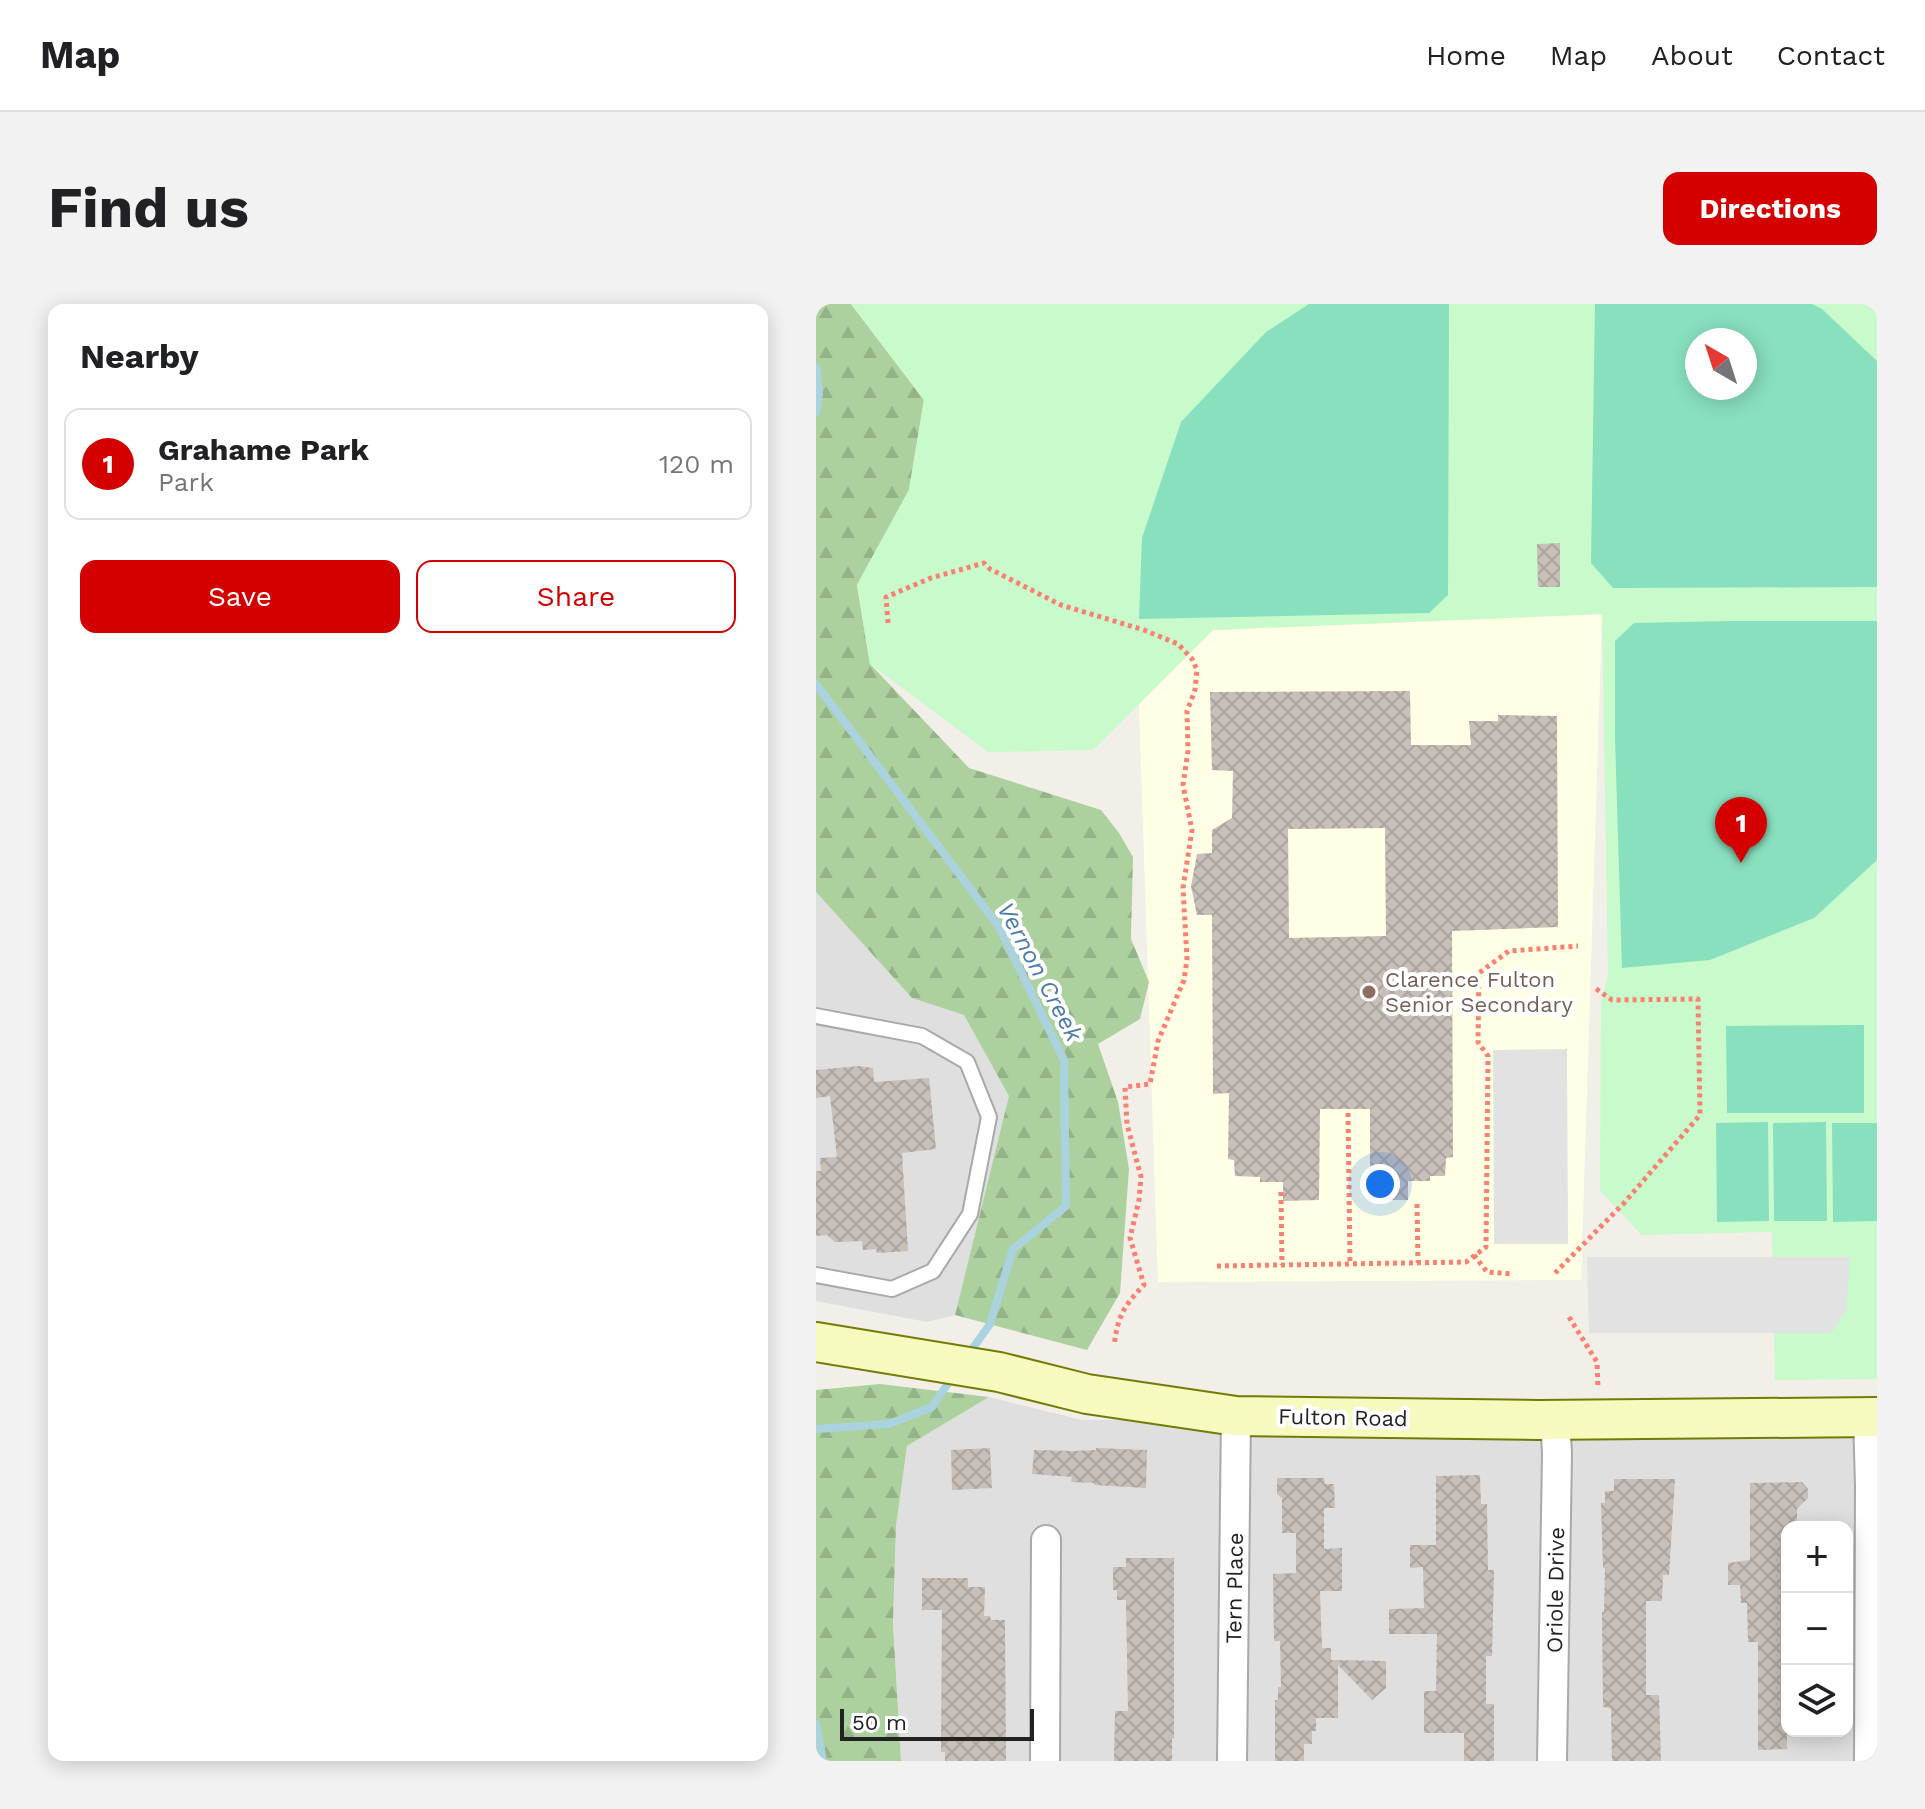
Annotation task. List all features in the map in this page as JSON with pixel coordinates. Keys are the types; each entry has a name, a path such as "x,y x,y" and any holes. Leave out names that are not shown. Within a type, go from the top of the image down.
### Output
{"street":[{"name":"Fulton Road","path":"816,1342 999,1372 1087,1394 1236,1416 1555,1419 1873,1417"},
{"name":"Tern Place","path":"1232,1761 1236,1416"},
{"path":"1869,1761 1873,1636 1873,1417"},
{"name":"Oriole Drive","path":"1552,1761 1555,1419"},
{"path":"1045,1761 1046,1540"}],"lane":[{"path":"816,1016 922,1036 967,1062 989,1117 970,1214 933,1271 892,1289 816,1275"}],"path":[{"path":"888,623 886,597 931,578 984,563 1061,605 1144,630 1178,644 1192,659 1197,670 1195,690 1187,711 1188,751 1183,785 1192,830 1183,888 1187,959 1184,980 1158,1041 1150,1084 1125,1087 1127,1124 1141,1177 1130,1238 1144,1285 1124,1306 1117,1323 1114,1346"},
{"path":"1217,1266 1466,1262 1486,1247 1488,1056 1478,1042 1479,973 1509,951 1578,946"},
{"path":"1555,1273 1624,1203 1700,1115 1698,999 1612,1000 1595,988"},
{"path":"1348,1113 1350,1264"},
{"path":"1281,1192 1282,1265"},
{"path":"1417,1204 1418,1263"},
{"path":"1474,1255 1487,1272 1513,1274"},
{"path":"1569,1317 1597,1362 1598,1393"}],"shaded area":[{"name":"Clarence Fulton Senior Secondary","path":"1602,614 1581,1280 1158,1282 1139,704 1213,630"},
{"path":"816,892 912,998 964,1015 1010,1096 955,1315 927,1322 816,1301"},
{"path":"1567,1049 1568,1244 1494,1244 1493,1050"},
{"path":"1587,1257 1850,1257 1846,1311 1831,1333 1589,1333"},
{"path":"989,1397 1082,1420 1877,1417 1877,1761 901,1761 893,1623 896,1526 907,1446"}],"green space":[{"path":"816,304 851,304 924,400 909,490 857,585 870,664 969,768 1101,810 1133,857 1131,939 1149,982 1140,1019 1098,1044 1118,1102 1129,1169 1120,1293 1087,1350 955,1315 1009,1096 964,1015 912,998 816,892"},
{"path":"851,304 1877,304 1877,1379 1775,1380 1772,1232 1642,1235 1600,1191 1601,1004 1608,975 1602,614 1213,630 1093,750 988,752 870,664 857,585 909,490 924,400"},
{"path":"1309,304 1449,304 1448,595 1429,613 1139,619 1142,538 1181,422 1266,332"},
{"path":"1595,304 1812,304 1822,309 1877,361 1877,587 1613,588 1591,563"},
{"path":"1877,621 1877,860 1814,918 1710,960 1622,968 1615,641 1634,623"},
{"path":"1864,1025 1864,1113 1727,1113 1726,1026"},
{"path":"1768,1122 1769,1221 1717,1222 1716,1123"},
{"path":"1826,1122 1827,1221 1774,1221 1773,1123"},
{"path":"1832,1123 1877,1123 1877,1221 1833,1222"},
{"path":"880,1384 989,1397 907,1446 896,1526 893,1623 901,1761 816,1761 816,1390"}],"building":[{"path":"1560,543 1560,587 1538,587 1537,544"},
{"path":"1410,691 1411,745 1471,745 1469,721 1498,721 1498,715 1557,716 1558,927 1452,931 1453,1157 1446,1158 1445,1176 1430,1176 1430,1181 1408,1181 1408,1200 1370,1200 1370,1109 1320,1109 1319,1200 1283,1201 1283,1182 1260,1182 1260,1177 1235,1176 1234,1160 1228,1159 1229,1093 1213,1094 1212,915 1197,915 1191,886 1197,854 1212,853 1212,830 1232,818 1233,771 1212,770 1210,692","holes":["1385,828 1386,936 1289,938 1288,829"]},
{"path":"859,1066 873,1068 874,1082 929,1078 936,1149 902,1153 908,1251 877,1253 876,1249 863,1250 862,1241 835,1242 827,1235 816,1236 816,1171 821,1171 820,1158 837,1157 830,1096 816,1098 816,1070"},
{"path":"990,1448 992,1488 952,1490 951,1450"},
{"path":"1034,1450 1147,1450 1146,1488 1094,1485 1071,1482 1072,1477 1032,1474"},
{"path":"1480,1475 1481,1504 1487,1504 1488,1570 1494,1570 1492,1656 1486,1656 1486,1704 1494,1704 1494,1761 1464,1761 1464,1733 1424,1733 1424,1691 1436,1691 1437,1634 1389,1634 1389,1609 1424,1608 1423,1567 1410,1568 1410,1545 1436,1545 1436,1476"},
{"path":"1277,1478 1324,1478 1325,1484 1334,1484 1335,1508 1324,1508 1324,1549 1342,1548 1342,1591 1320,1591 1322,1648 1331,1648 1331,1660 1386,1661 1386,1688 1372,1700 1338,1665 1338,1718 1316,1718 1312,1744 1304,1744 1304,1761 1275,1761 1275,1700 1278,1700 1278,1687 1281,1687 1280,1641 1274,1641 1273,1574 1296,1573 1296,1533 1282,1533 1282,1498 1277,1494"},
{"path":"1614,1479 1675,1479 1669,1575 1663,1575 1662,1601 1646,1601 1646,1695 1659,1695 1661,1761 1612,1761 1611,1708 1603,1707 1605,1568 1601,1503 1605,1503 1605,1491 1614,1491"},
{"path":"1802,1482 1808,1489 1808,1498 1797,1509 1797,1521 1781,1521 1781,1737 1787,1737 1787,1749 1758,1750 1758,1642 1748,1642 1747,1603 1741,1603 1740,1585 1728,1585 1728,1563 1750,1560 1750,1483"},
{"path":"1126,1558 1174,1558 1172,1761 1114,1761 1115,1711 1128,1711 1126,1600 1117,1600 1117,1590 1113,1590 1113,1567 1126,1567"},
{"path":"922,1578 968,1578 968,1587 985,1587 984,1616 990,1616 991,1620 1005,1620 1006,1761 945,1761 945,1752 941,1752 942,1610 922,1610"}],"waterway":[{"name":"Vernon Creek","path":"816,367 819,395 816,412"},
{"name":"Vernon Creek","path":"816,684 999,927 1064,1060 1066,1206 1013,1249 990,1324 968,1355"},
{"name":"Vernon Creek","path":"816,1429 889,1424 932,1407 953,1376"},
{"name":"Vernon Creek","path":"816,1724 823,1761"}],"place":[{"name":"Grahame Park","path":"1741,863"},
{"name":"Clarence Fulton Senior Secondary","path":"1369,992"}]}
